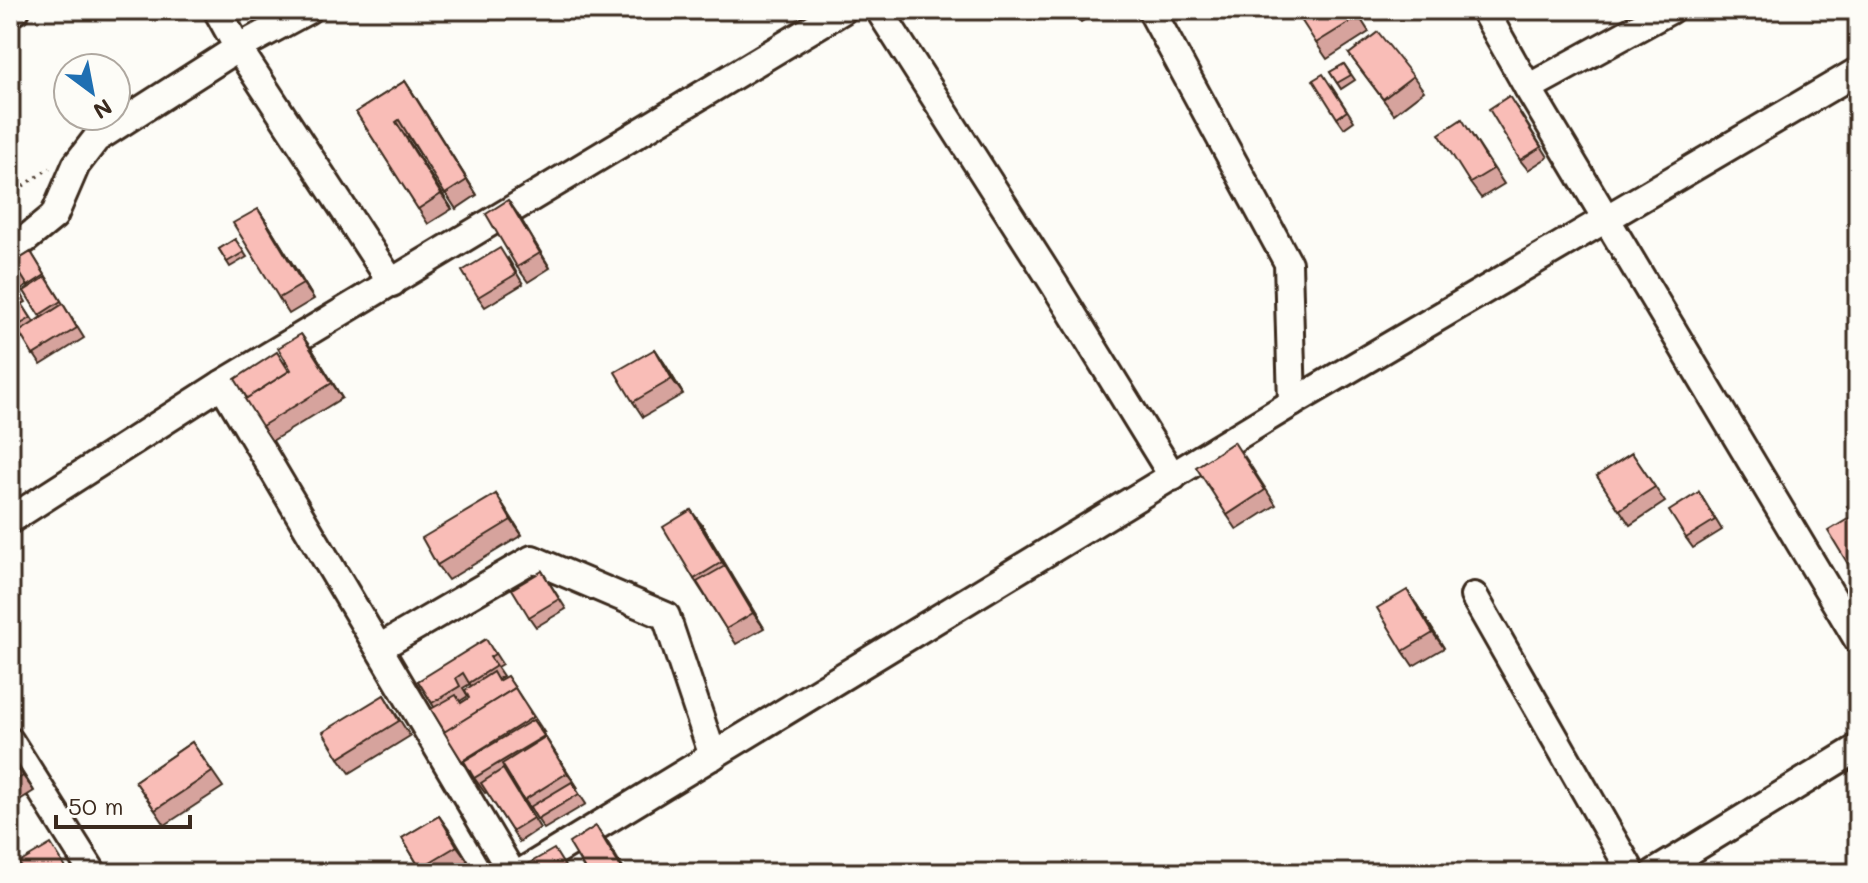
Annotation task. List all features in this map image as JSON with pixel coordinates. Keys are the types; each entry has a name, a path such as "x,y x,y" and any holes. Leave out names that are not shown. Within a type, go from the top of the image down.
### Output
{"street":[{"path":"10,13 16,10"},
{"path":"217,10 238,48 392,283"},
{"path":"10,252 54,216 76,165 96,139 238,48 308,10"},
{"path":"10,520 222,384 843,10"},
{"path":"879,10 1173,477"},
{"path":"1151,10 1288,263 1292,403"},
{"path":"1484,10 1858,640"},
{"path":"1528,88 1670,10"},
{"path":"520,873 1292,403 1858,71"},
{"path":"222,384 512,873"},
{"path":"379,648 532,559 666,616 713,756"},
{"path":"1474,596 1632,873"},
{"path":"10,741 93,873"},
{"path":"1654,873 1858,748"}],"building":[{"path":"1305,10 1354,10 1358,17 1316,43 1298,15"},
{"path":"1378,32 1413,76 1383,99 1349,54"},
{"path":"1344,64 1351,75 1337,83 1330,72"},
{"path":"1323,74 1347,111 1337,118 1313,80"},
{"path":"405,81 467,180 445,194 399,120 396,122 441,194 418,209 356,112"},
{"path":"1509,96 1541,147 1520,160 1489,109"},
{"path":"1462,119 1493,169 1470,183 1439,134"},
{"path":"508,200 540,253 517,267 486,214"},
{"path":"258,209 303,284 279,298 233,223"},
{"path":"235,239 244,252 227,262 219,249"},
{"path":"500,248 516,274 478,297 462,271"},
{"path":"31,252 45,275 28,286 21,275 13,281 19,292 10,297 10,265"},
{"path":"46,277 61,301 39,315 24,291"},
{"path":"18,297 31,318 14,328 10,322 10,302"},
{"path":"63,304 77,328 33,355 19,332"},
{"path":"301,334 332,383 262,426 245,399 291,370 278,348"},
{"path":"655,349 672,379 633,402 615,372"},
{"path":"277,352 289,371 247,398 235,379"},
{"path":"1234,442 1265,490 1227,515 1196,467"},
{"path":"1632,453 1655,487 1619,510 1597,476"},
{"path":"1699,492 1715,520 1686,538 1669,511"},
{"path":"496,494 511,520 437,565 422,538"},
{"path":"1856,501 1858,512 1853,515 1847,506"},
{"path":"691,510 722,562 694,579 663,527"},
{"path":"1858,513 1858,565 1851,569 1828,531"},
{"path":"725,566 753,613 726,629 697,582"},
{"path":"542,571 559,599 529,617 512,589"},
{"path":"1407,590 1433,633 1403,651 1377,608"},
{"path":"486,639 495,654 490,657 496,666 469,683 463,673 456,678 460,686 432,703 418,681"},
{"path":"493,672 498,681 507,676 515,688 445,732 431,709 456,695 461,703 469,698 465,690"},
{"path":"515,688 533,717 462,761 444,732"},
{"path":"384,695 399,721 339,758 323,732"},
{"path":"533,720 544,736 474,778 464,761"},
{"path":"545,737 567,773 524,800 502,764"},
{"path":"192,742 212,772 155,810 135,781"},
{"path":"10,755 23,776 10,784"},
{"path":"503,769 533,818 512,831 481,783"},
{"path":"572,782 579,794 537,819 530,807"},
{"path":"439,816 457,846 420,868 402,838"},
{"path":"596,826 621,868 612,873 587,873 569,843"},
{"path":"51,844 69,873 25,873 19,863"},
{"path":"554,849 569,873 524,873 521,868"}]}
